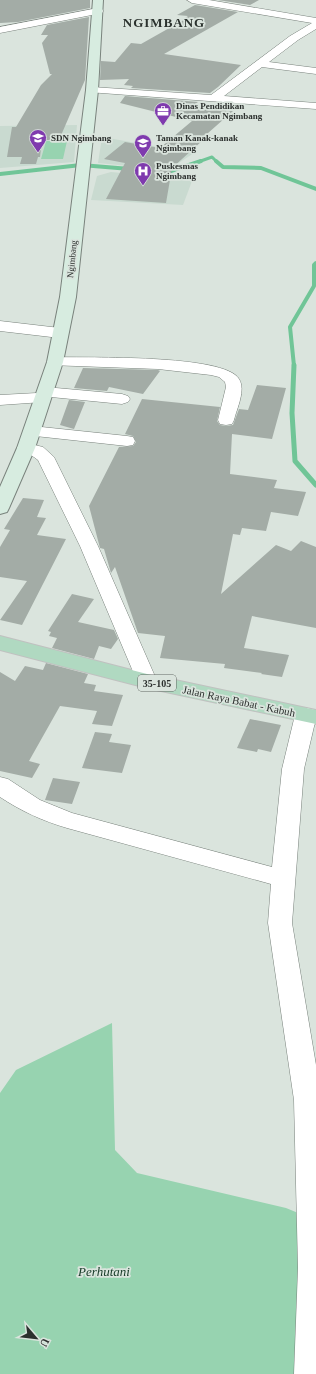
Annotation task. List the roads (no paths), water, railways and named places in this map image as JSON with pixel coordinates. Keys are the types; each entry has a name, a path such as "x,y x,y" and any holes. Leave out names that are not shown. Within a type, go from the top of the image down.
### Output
{"main road":[{"name":"Jalan Raya Babat - Kabuh","path":"0,643 147,681 311,716"}],"street":[{"path":"192,0 316,20"},
{"path":"0,30 98,6"},
{"name":"Ngimbang","path":"0,508 29,439 55,362 68,297 92,90 98,6"},
{"path":"214,98 294,38 316,25"},
{"path":"261,64 316,71"},
{"path":"92,90 316,106"},
{"path":"0,326 60,333"},
{"path":"55,362 158,364 213,370 225,374 232,380 234,387 226,420"},
{"path":"0,400 44,395 122,398"},
{"path":"29,439 127,441"},
{"path":"29,439 37,451 45,457 89,546 147,681"},
{"path":"310,1374 315,1270 308,1100 280,923 282,878 293,769 311,716"},
{"path":"0,785 26,804 60,818 282,878"}],"waterway":[{"path":"198,162 212,157 216,161"},
{"path":"216,161 223,167 261,168 316,189"},
{"path":"165,173 198,162"},
{"path":"0,174 81,165 130,169"},
{"path":"294,366 290,327 314,286 314,265 316,263"},
{"path":"294,366 292,413 295,461 316,485"}],"place":[{"name":"Dinas Pendidikan Kecamatan Ngimbang","path":"163,126"},
{"name":"SDN Ngimbang","path":"38,153"},
{"name":"Taman Kanak-kanak Ngimbang","path":"143,158"},
{"name":"Puskesmas Ngimbang","path":"143,186"}],"district":[{"name":"NGIMBANG","path":"164,22"}],"park label":[{"name":"Perhutani","path":"104,1271"}]}
